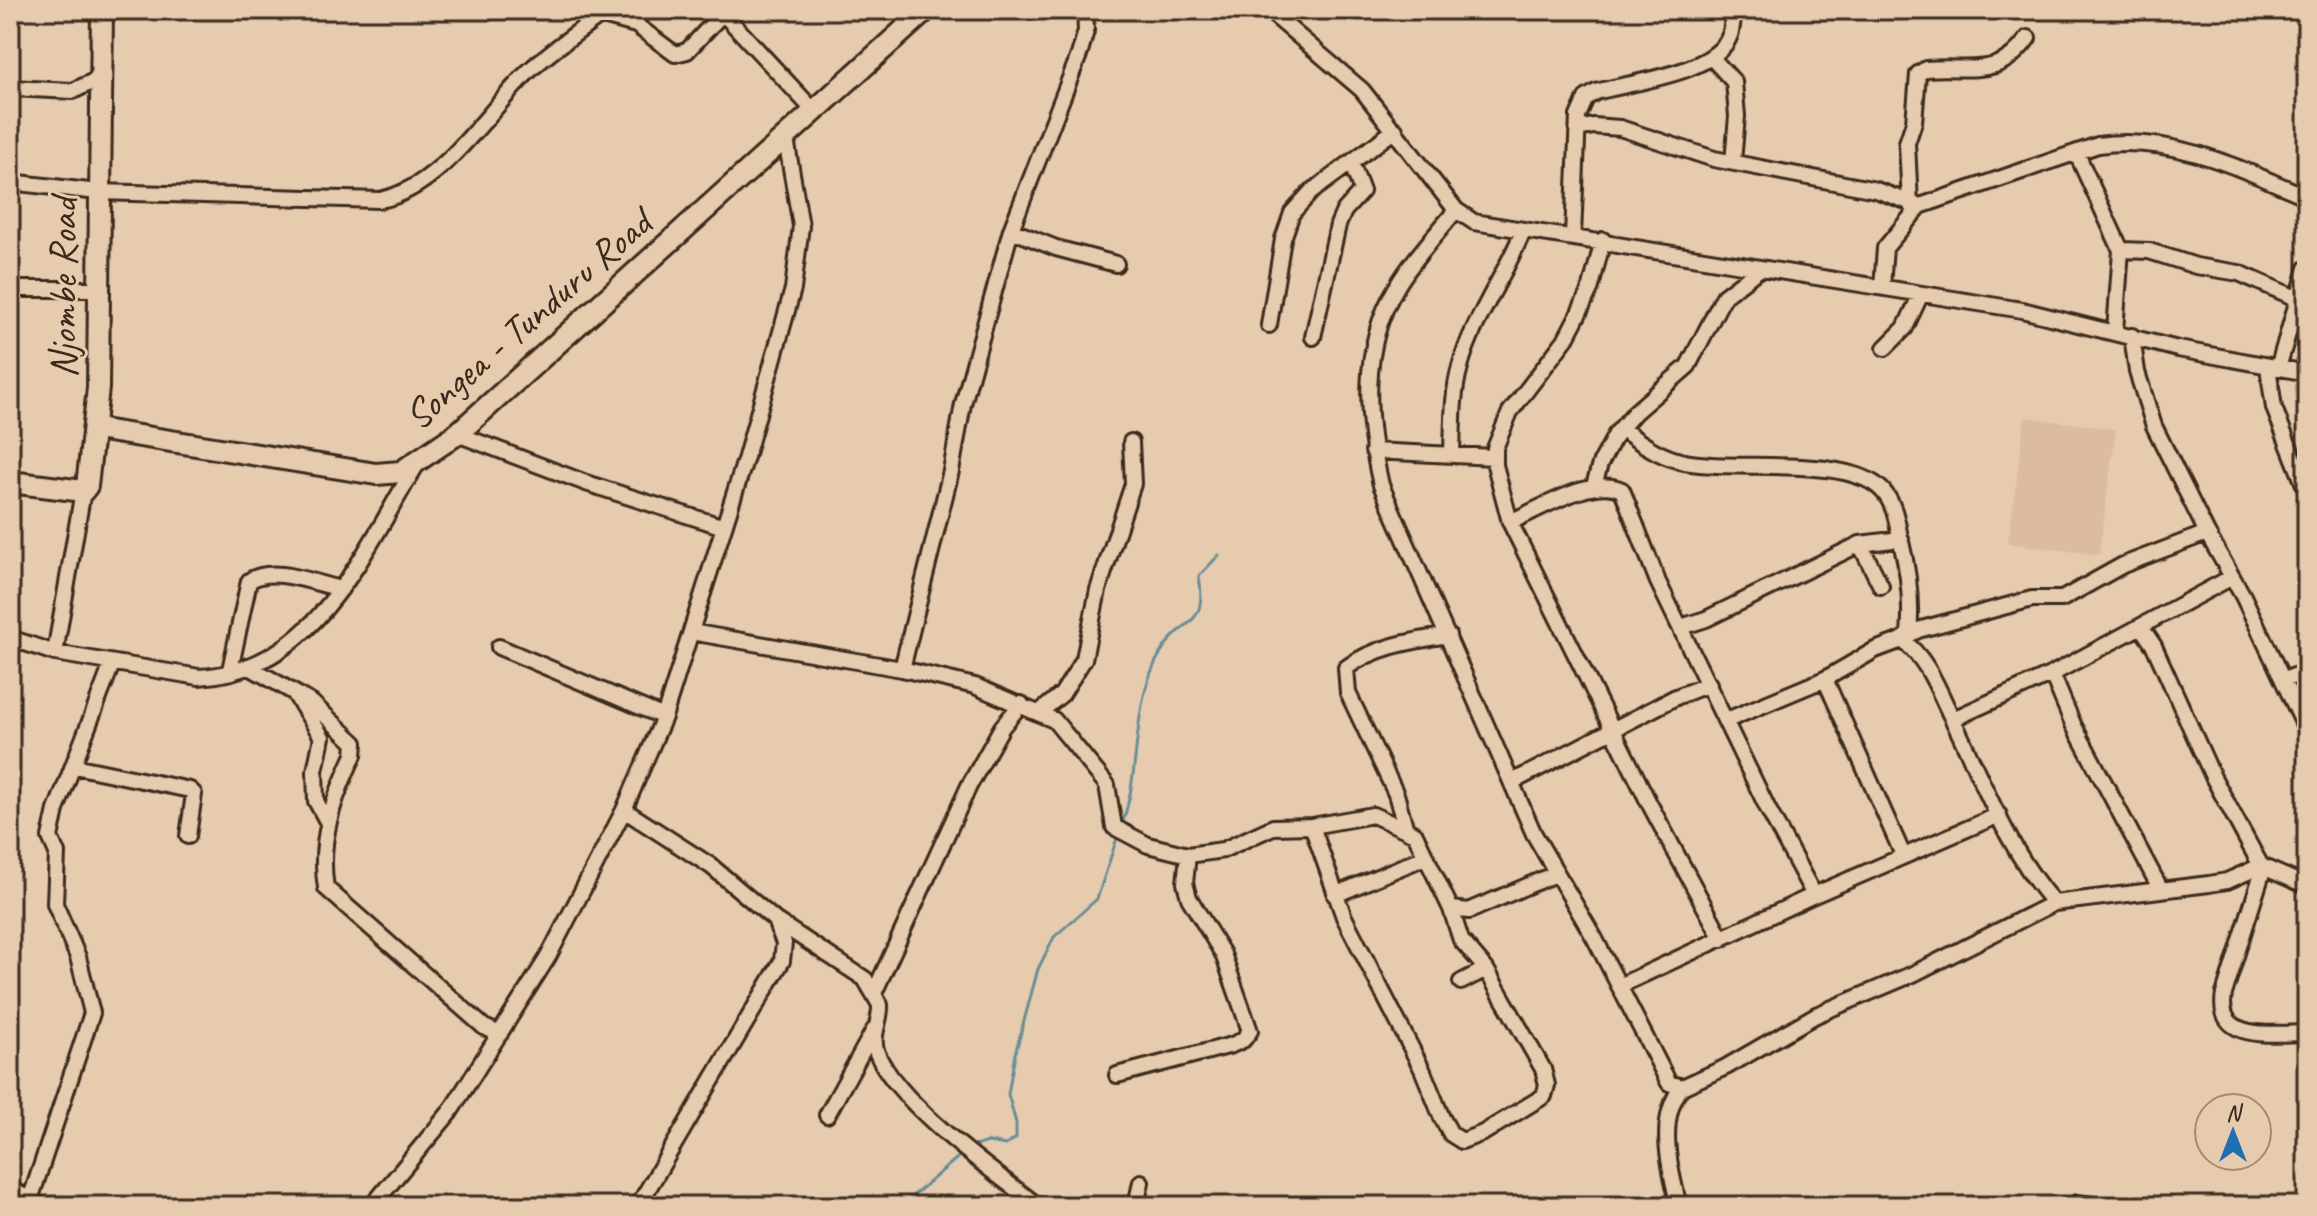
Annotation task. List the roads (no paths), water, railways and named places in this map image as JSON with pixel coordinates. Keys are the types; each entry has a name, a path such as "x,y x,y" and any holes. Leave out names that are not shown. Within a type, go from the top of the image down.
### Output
{"highway":[{"name":"Njombe Road","path":"83,491 87,486 96,429 102,10"},
{"name":"Songea - Tunduru Road","path":"96,429 376,474 401,472 457,434 816,113 926,10"},
{"path":"10,482 83,491"}],"street":[{"path":"581,10 636,25 675,54 687,51 722,12 816,113"},
{"path":"902,669 951,471 963,404 1011,230 1079,55 1086,31 1085,10"},
{"path":"1268,10 1362,90 1456,210 1474,222 1603,240 1758,270 2022,310 2307,373"},
{"path":"1573,236 1580,107 1596,92 1692,69 1712,58 1731,34 1734,10"},
{"path":"10,182 98,192 380,200 397,197 431,177 531,69 601,15"},
{"path":"1915,205 1907,143 1914,122 1918,74 1926,69 1983,67 2007,62 2028,38"},
{"path":"1712,58 1734,82 1737,116 1733,162"},
{"path":"10,88 73,91 100,78"},
{"path":"1578,129 1593,126 1620,128 1733,162 1876,190 1915,205"},
{"path":"1269,325 1283,239 1292,213 1311,192 1352,165 1395,130"},
{"path":"372,1206 450,1112 548,957 624,810 664,717 724,527 793,289 801,226 799,197 786,139"},
{"path":"1882,287 1885,248 1915,205 2098,145 2147,143 2238,167 2307,197"},
{"path":"2077,154 2121,250 2115,331"},
{"path":"1313,337 1338,225 1351,201 1362,191 1352,165"},
{"path":"1456,210 1395,290 1372,345 1368,379 1373,451 1381,485 1555,874 1619,986 1669,1083 1682,1087"},
{"path":"1011,230 1056,248 1116,264"},
{"path":"1452,454 1460,365 1470,336 1506,273 1523,231"},
{"path":"1603,240 1591,287 1565,340 1510,412 1494,457 1499,490 1510,522 1649,803 1722,939"},
{"path":"2121,250 2149,251 2196,266 2239,273 2296,298"},
{"path":"2307,268 2273,367 2274,408 2307,492"},
{"path":"1594,486 1607,449 1621,428 1688,366 1724,296 1758,270"},
{"path":"10,289 100,289"},
{"path":"1885,348 1905,328 1921,294"},
{"path":"2132,336 2137,372 2154,426 2307,731"},
{"path":"1621,428 1653,450 1681,461 1715,465 1792,465 1871,480 1891,502 1901,539 1910,592 1905,637 1922,661 2036,882 2054,903"},
{"path":"457,434 586,483 724,527"},
{"path":"1040,712 1062,694 1084,659 1098,590 1133,484 1131,442"},
{"path":"1373,451 1494,457"},
{"path":"10,638 55,653 199,677 248,666 300,637 341,589 419,461"},
{"path":"1510,522 1594,486 1612,485 1622,490 1649,561 1768,809 1814,895"},
{"path":"55,653 83,491"},
{"path":"1727,720 1825,679 1875,650 1905,637 2032,599 2062,599 2103,574 2207,533"},
{"path":"1681,627 1706,619 1860,544 1901,539"},
{"path":"1860,544 1881,586"},
{"path":"230,670 249,581 261,573 276,574 341,589"},
{"path":"1953,719 2052,674 2232,577"},
{"path":"2141,627 2154,646 2213,777 2263,866 2307,886"},
{"path":"691,632 902,669 975,686 1040,712 1065,730 1083,760 1107,785 1119,831 1188,855 1223,850 1273,827 1312,826 1373,815 1396,794"},
{"path":"1406,830 1396,794 1358,721 1348,693 1346,668 1361,657 1380,650 1448,635"},
{"path":"499,647 664,717"},
{"path":"10,1189 36,1203 92,1013 78,957 55,904 57,853 50,837 56,810 112,664"},
{"path":"248,666 312,703 355,743 354,755 328,823 322,865 326,888 484,1027 500,1034"},
{"path":"2284,680 2307,671"},
{"path":"2052,674 2073,724 2160,888"},
{"path":"1825,679 1903,855"},
{"path":"1512,782 1676,697 1709,684"},
{"path":"293,692 322,737 315,771 316,801 328,823"},
{"path":"875,991 969,786 1002,727 1021,704"},
{"path":"74,766 190,790 194,794 188,836"},
{"path":"624,810 711,866 775,920 865,979 875,991 881,1014 875,1030 827,1115"},
{"path":"1312,826 1335,895 1422,1069 1442,1118 1451,1134 1462,1141 1483,1133 1544,1096 1547,1091 1543,1069 1486,969 1461,940 1451,909 1415,834 1373,815"},
{"path":"1619,986 1814,895 1999,815"},
{"path":"1117,1075 1232,1045 1243,1040 1250,1031 1223,954 1189,898 1185,883 1188,855"},
{"path":"1335,895 1425,857"},
{"path":"1679,1206 1669,1157 1668,1120 1672,1100 1682,1087 1726,1067 1816,1015 1913,974 2054,903 2227,881 2263,866"},
{"path":"2263,866 2224,994 2222,1013 2232,1026 2256,1032 2307,1033"},
{"path":"1451,909 1469,911 1555,874"},
{"path":"1461,940 1469,911"},
{"path":"638,1206 782,961 784,943 775,920"},
{"path":"1461,982 1486,969"},
{"path":"875,1030 877,1052 909,1096 952,1138 1038,1206"},
{"path":"1136,1206 1141,1182"},
{"path":"2077,1203 2099,1206"}],"waterway":[{"path":"1122,824 1132,781 1140,714 1151,672 1169,641 1197,614 1201,593 1199,576 1219,555"},
{"path":"969,1148 988,1142 1006,1145 1016,1138 1016,1123 1008,1094 1015,1054 1038,969 1054,937 1097,899 1118,835"},
{"path":"901,1206 963,1153"}]}
